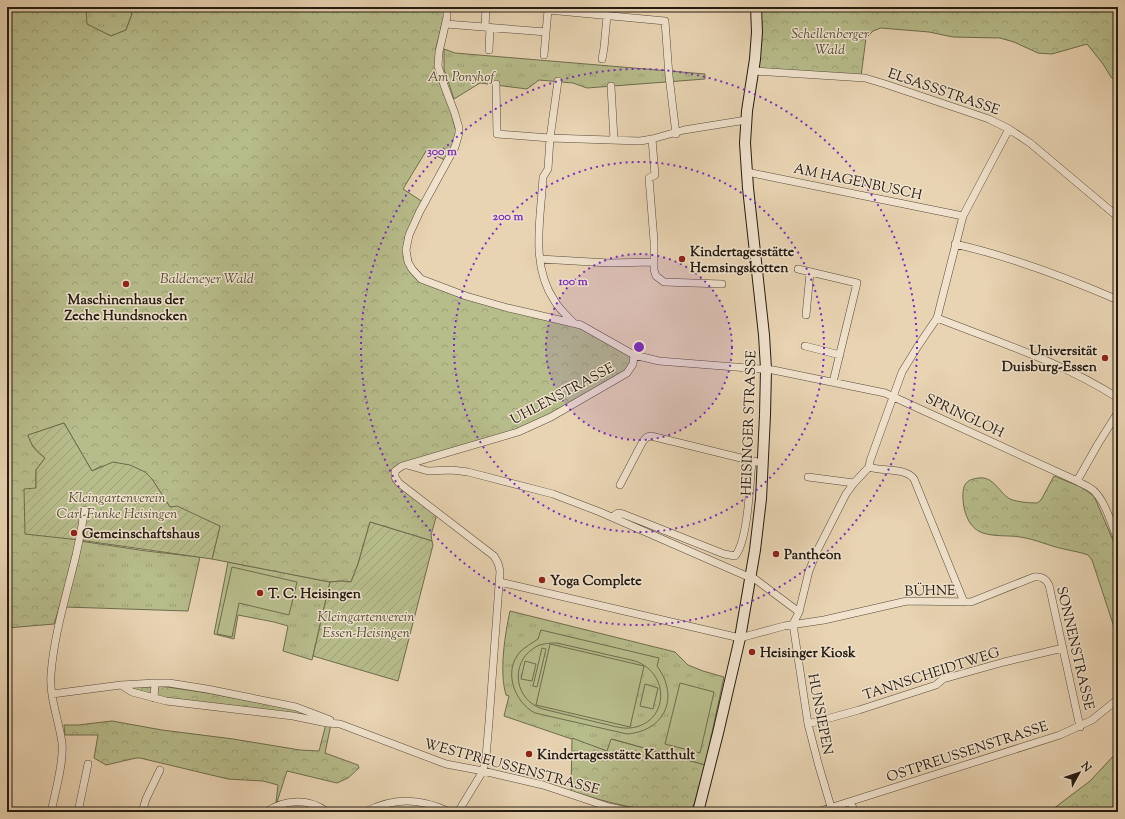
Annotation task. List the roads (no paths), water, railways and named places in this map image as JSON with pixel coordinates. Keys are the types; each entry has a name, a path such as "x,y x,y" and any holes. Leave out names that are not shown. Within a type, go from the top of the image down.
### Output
{"main road":[{"name":"HEISINGER STRASSE","path":"698,812 740,638 759,522 763,463 766,369 745,143 746,120 754,70 757,32 756,7"}],"street":[{"name":"UHLENSTRASSE","path":"405,465 508,436 538,424 627,373 634,364 634,355 600,335 574,323 508,308 441,287 421,279 408,262 406,250 409,235 420,211 455,147 459,133 455,114 438,66 439,52 446,24 447,7"},
{"path":"486,7 489,50"},
{"path":"544,55 548,10 665,21 669,76 676,134"},
{"path":"602,59 607,16"},
{"path":"446,24 546,32"},
{"name":"ELSASSSTRASSE","path":"754,70 865,78 979,115 1009,129 1030,143 1118,217"},
{"path":"558,81 550,138 548,169 543,177 539,240 540,259 544,280 549,292 560,309 574,323"},
{"path":"496,84 497,134 550,138 614,140 652,139 676,134 684,130 746,120"},
{"path":"611,86 614,140"},
{"path":"793,624 799,612 813,562 846,494 869,467 902,372 937,318 963,216 1009,129"},
{"path":"652,139 655,175 649,178 654,241 654,270 656,276 664,282 722,284"},
{"name":"AM HAGENBUSCH","path":"747,172 963,216"},
{"path":"955,244 1019,261 1118,300"},
{"path":"540,259 602,262 654,262"},
{"path":"798,269 857,283 833,382"},
{"path":"806,315 810,273"},
{"path":"937,318 1054,364 1091,382 1118,398"},
{"path":"805,346 840,355"},
{"name":"SPRINGLOH","path":"634,355 659,361 766,369 885,392 1077,481 1091,489 1104,506 1118,540"},
{"path":"1077,481 1118,412"},
{"path":"620,484 643,441 647,437 651,436 763,463"},
{"name":"HEISINGER STRASSE","path":"612,517 618,513 623,514 724,554 735,556 738,553 744,530 752,461"},
{"path":"458,812 483,771 487,749 500,582 499,566 494,556 396,480 395,471 399,467 405,465 428,471 452,470 468,472 553,494 612,517 751,577 799,612"},
{"path":"869,467 875,470 909,474 914,479 964,602"},
{"path":"808,477 854,483"},
{"path":"51,812 58,777 62,745 50,678 54,646 79,541 84,510"},
{"name":"BÜHNE","path":"740,638 793,624 824,620 907,601 920,600 971,602 1034,577 1042,577"},
{"name":"SONNENSTRASSE","path":"1042,577 1049,585 1080,726"},
{"path":"500,582 740,638"},
{"name":"HUNSIEPEN","path":"793,624 808,724 818,763 832,807"},
{"name":"TANNSCHEIDTWEG","path":"808,724 860,710 936,685 943,679 1004,662 1063,648"},
{"path":"154,698 155,683"},
{"name":"WESTPREUSSENSTRASSE","path":"52,694 122,685 155,683 185,685 296,707 446,764 543,785 609,807 633,812"},
{"name":"WESTPREUSSENSTRASSE","path":"122,685 132,692 173,702 293,716 340,724"},
{"name":"OSTPREUSSENSTRASSE","path":"817,812 1060,735 1092,720 1118,699"},
{"path":"78,812 88,764"},
{"path":"142,812 146,799 160,770"},
{"path":"365,812 382,804 395,801 426,803 450,812"},
{"path":"266,812 283,804 295,802 313,804 327,812"},
{"path":"851,802 854,812"}],"place":[{"name":"Kindertagesstätte Hemsingskotten","path":"682,259"},
{"name":"Maschinenhaus der Zeche Hundsnocken","path":"126,284"},
{"name":"Universität Duisburg-Essen","path":"1105,358"},
{"name":"Gemeinschaftshaus","path":"74,533"},
{"name":"Pantheon","path":"776,554"},
{"name":"Yoga Complete","path":"542,580"},
{"name":"T. C. Heisingen","path":"260,593"},
{"name":"Heisinger Kiosk","path":"752,652"},
{"name":"Kindertagesstätte Katthult","path":"529,754"}],"park label":[{"name":"Schellenberger Wald","path":"830,42"},
{"name":"Am Ponyhof","path":"461,76"},
{"name":"Baldeneyer Wald","path":"207,278"},
{"name":"Kleingartenverein Carl-Funke Heisingen","path":"117,506"},
{"name":"Kleingartenverein Essen-Heisingen","path":"366,624"}]}
